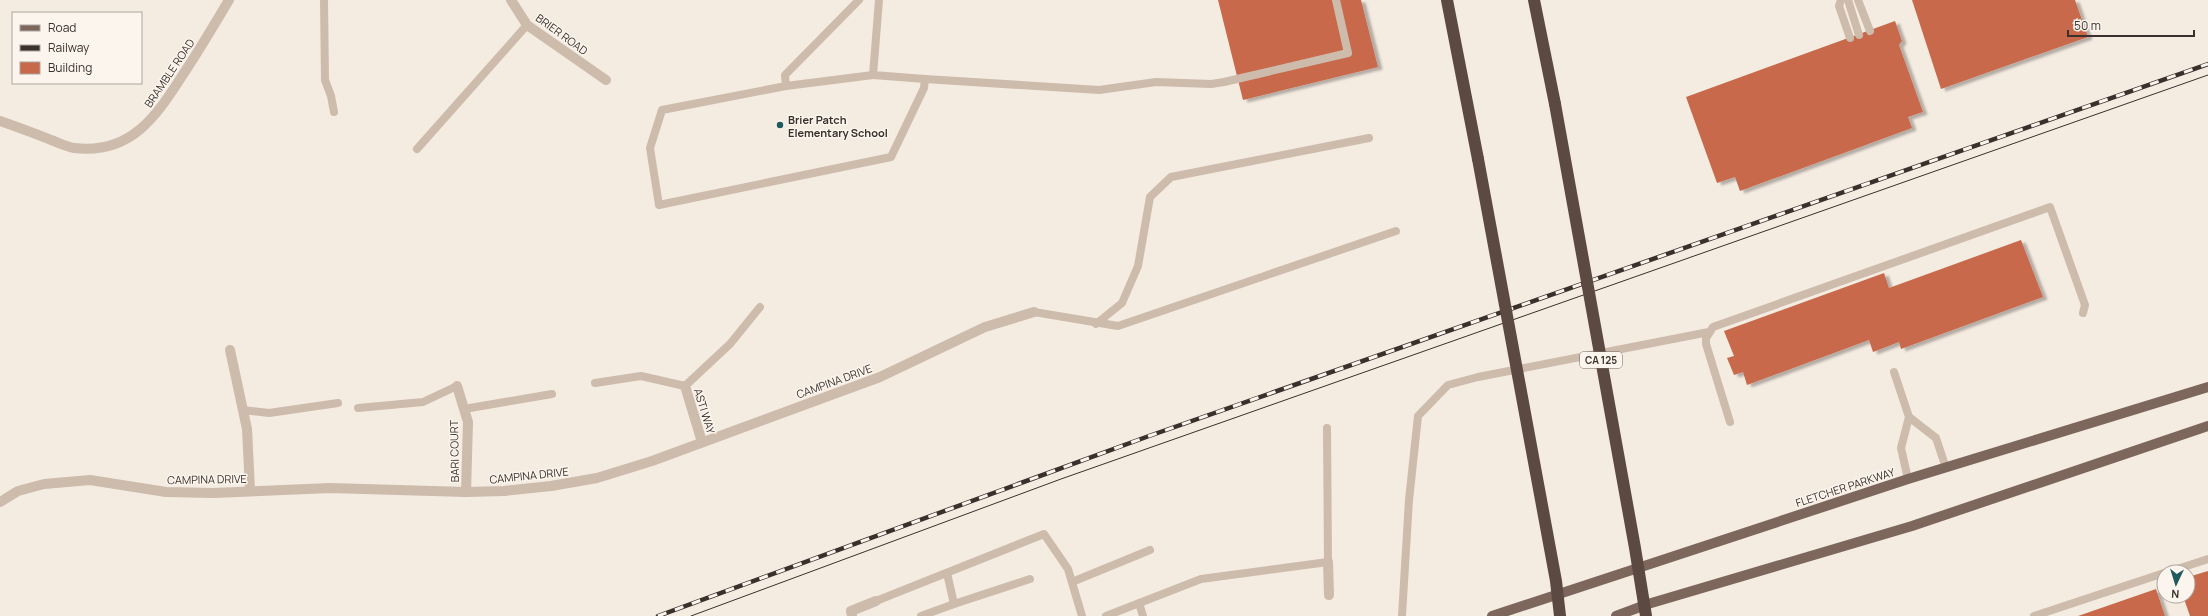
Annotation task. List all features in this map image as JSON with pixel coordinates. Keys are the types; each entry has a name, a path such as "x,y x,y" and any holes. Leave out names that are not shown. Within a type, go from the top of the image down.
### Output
{"highway":[{"path":"1447,0 1556,581 1560,616"},
{"name":"CA 125","path":"1534,0 1555,104 1636,548 1646,616"}],"main road":[{"name":"FLETCHER PARKWAY","path":"1492,616 1908,479 2208,387"},
{"path":"1616,616 1648,604 1912,526 2208,426"}],"street":[{"name":"BRAMBLE ROAD","path":"0,121 72,148 97,148 120,142 132,136 142,129 160,110 229,0"},
{"name":"BRIER ROAD","path":"511,0 527,25 606,80"},
{"name":"CAMPINA DRIVE","path":"0,502 18,491 44,484 90,480 166,492 213,493 250,490 330,488 466,492 543,487 597,478 652,461 880,376 985,327 1034,312"},
{"path":"230,350 247,428 250,490"},
{"name":"BARI COURT","path":"457,386 468,422 466,492"},
{"name":"ASTI WAY","path":"685,386 702,442"},
{"path":"1328,562 1329,596"},
{"path":"852,616 851,611 876,601"}],"lane":[{"path":"324,0 325,80 331,96 334,112"},
{"path":"786,86 785,75 859,0"},
{"path":"873,75 879,0"},
{"path":"925,79 924,88 891,157 659,205 650,148 662,110 786,86 873,75 1099,90 1156,82 1212,84 1348,53 1336,0"},
{"path":"1841,0 1839,6 1850,38"},
{"path":"1848,0 1859,34"},
{"path":"1858,0 1870,30"},
{"path":"417,149 527,25"},
{"path":"1096,324 1122,303 1138,266 1150,197 1171,177 1369,138"},
{"path":"1730,422 1706,344 1709,332 1713,327 2050,207 2084,305 2084,313"},
{"path":"1034,312 1096,324 1118,326 1396,231"},
{"path":"595,384 641,376 685,386 730,344 760,307"},
{"path":"1402,616 1409,500 1418,416 1448,385 1478,377 1709,332"},
{"path":"1894,372 1909,417 1901,448 1908,479"},
{"path":"358,408 423,402 457,386"},
{"path":"464,409 552,394"},
{"path":"243,410 270,413 338,403"},
{"path":"1909,417 1936,438 1946,468"},
{"path":"1106,616 1201,579 1328,562 1327,428"},
{"path":"876,601 1044,534 1068,569 1082,616"},
{"path":"1072,582 1150,550"},
{"path":"2193,564 2208,559"},
{"path":"947,573 954,604"},
{"path":"2034,616 2156,576"},
{"path":"921,616 1030,578"},
{"path":"1139,604 1143,616"}],"building":[{"path":"1218,0 1361,0 1378,67 1243,100"},
{"path":"1912,0 2075,0 2088,37 1941,89"},
{"path":"1895,21 1902,41 1899,45 1923,112 1908,117 1912,128 1740,191 1735,177 1717,183 1686,97"},
{"path":"2021,240 2043,297 1901,349 1899,342 1873,352 1869,340 1747,385 1743,372 1734,375 1727,358 1734,356 1724,331 1884,273 1889,288"},
{"path":"2208,571 2208,616 2190,616 2186,604 2196,604 2196,575"},
{"path":"2156,589 2156,604 2161,604 2165,616 2078,616"}],"tram line":[{"path":"691,616 1061,479 2208,75"}],"railway":[{"path":"658,616 1149,436 2208,64"}],"place":[{"name":"Brier Patch Elementary School","path":"780,125"}]}
